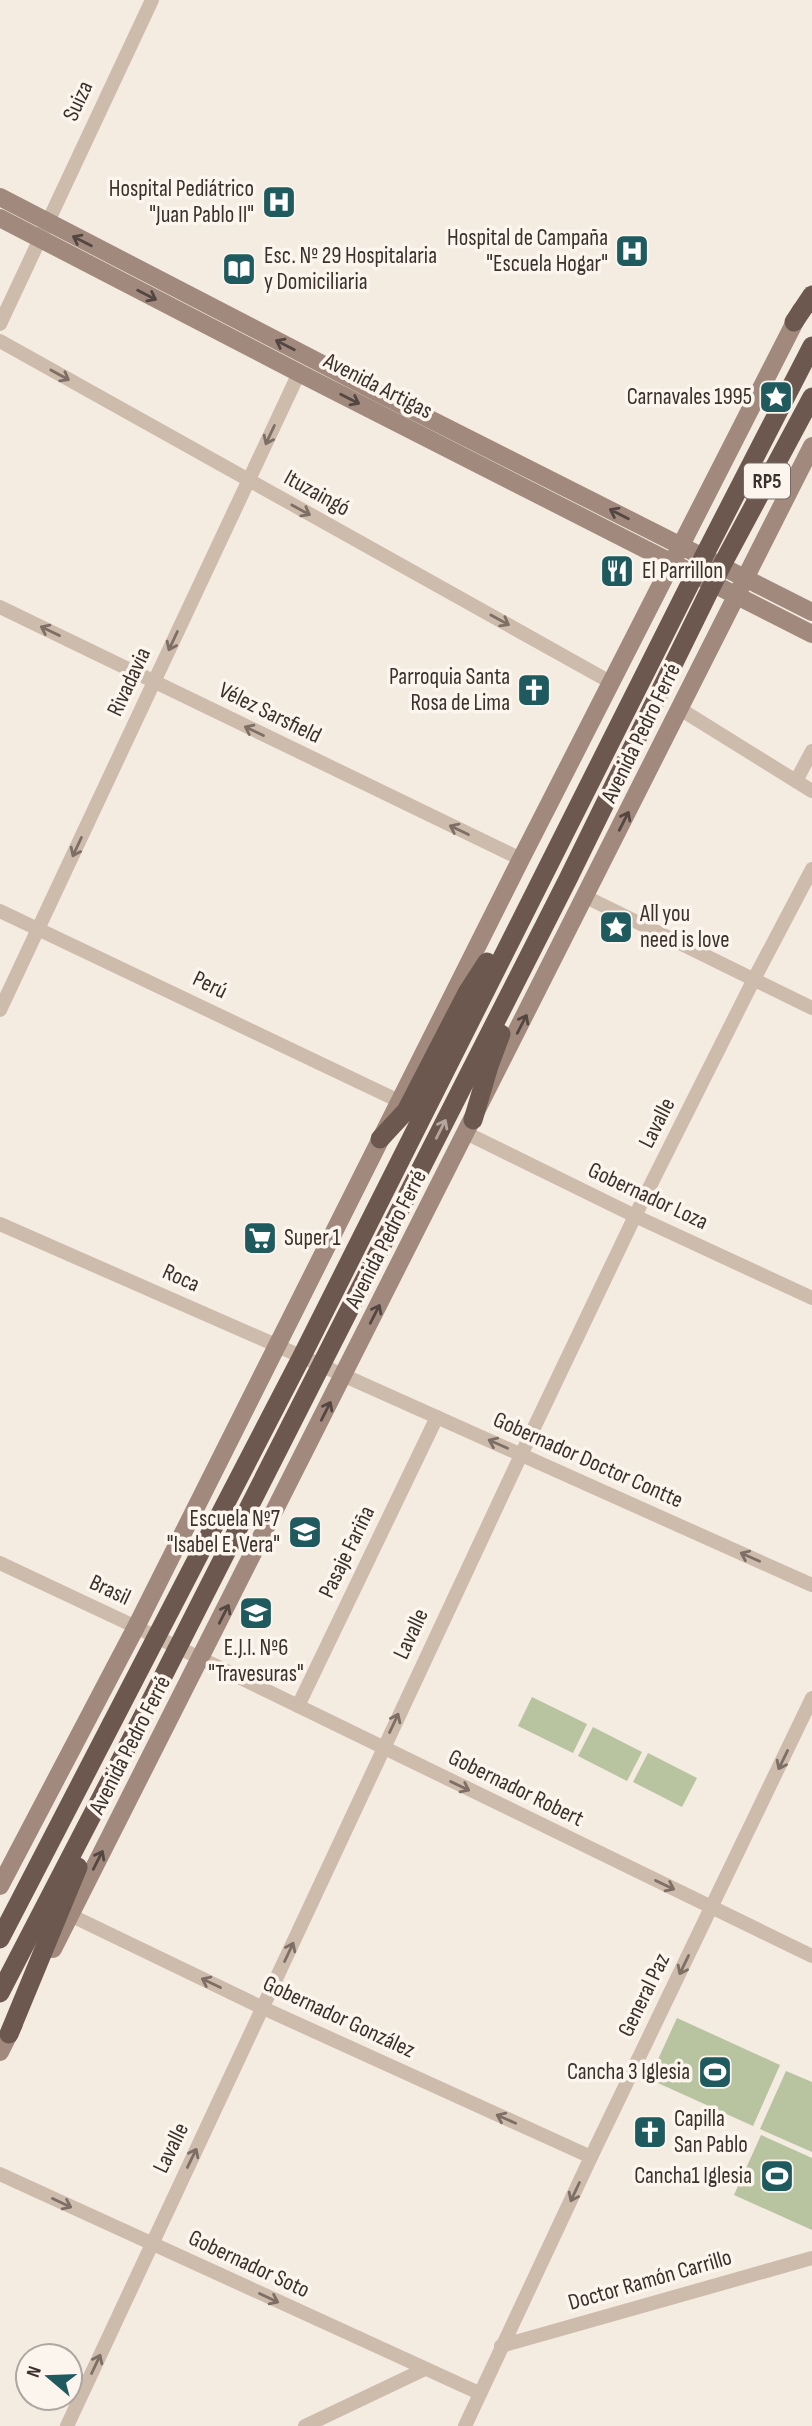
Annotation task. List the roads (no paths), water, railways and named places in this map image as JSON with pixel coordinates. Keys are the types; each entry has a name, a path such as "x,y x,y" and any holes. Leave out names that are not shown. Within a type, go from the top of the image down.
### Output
{"highway":[{"path":"794,322 812,295"},
{"name":"Avenida Pedro Ferré","path":"0,1939 302,1356 699,565 812,346"},
{"name":"Avenida Pedro Ferré","path":"0,1993 116,1771 568,879 717,574 812,397"},
{"path":"380,1139 406,1111 467,993 547,867"},
{"path":"470,1127 489,1066 568,879"},
{"path":"5,2043 116,1771"},
{"path":"0,1924 33,1872"}],"main road":[{"name":"Avenida Artigas","path":"0,197 380,394 680,544 699,565"},
{"name":"Avenida Artigas","path":"0,218 672,562 699,565 717,574 737,594 812,635"},
{"name":"Avenida Pedro Ferré","path":"0,1885 136,1627 680,544 812,288"},
{"name":"Avenida Pedro Ferré","path":"5,2043 812,446"},
{"path":"717,574 745,577 812,611"}],"street":[{"name":"Suiza","path":"0,324 152,0"},
{"name":"Ituzaingó","path":"0,341 612,683"},
{"name":"Rivadavia","path":"0,1010 299,373"},
{"name":"Vélez Sarsfield","path":"0,607 521,859"},
{"path":"680,709 812,791"},
{"path":"796,781 812,751"},
{"name":"Lavalle","path":"68,2426 382,1748 635,1216 812,869"},
{"path":"586,897 812,1009"},
{"name":"Perú","path":"0,911 399,1101"},
{"name":"Gobernador Loza","path":"470,1127 635,1216 812,1298"},
{"name":"Roca","path":"0,1224 344,1375"},
{"name":"Gobernador Doctor Contte","path":"344,1375 812,1585"},
{"name":"Pasaje Fariña","path":"298,1706 438,1417"},
{"name":"Brasil","path":"0,1563 201,1659"},
{"name":"Gobernador Robert","path":"201,1659 812,1956"},
{"name":"General Paz","path":"465,2426 812,1698"},
{"name":"Gobernador González","path":"70,1915 263,2008 591,2157"},
{"name":"Gobernador Soto","path":"0,2174 479,2393"},
{"name":"Doctor Ramón Carrillo","path":"501,2346 812,2258"},
{"path":"305,2426 425,2369"}],"place":[{"name":"Hospital Pediátrico \"Juan Pablo II\"","path":"279,202"},
{"name":"Hospital de Campaña \"Escuela Hogar\"","path":"632,251"},
{"name":"Esc. Nº 29 Hospitalaria y Domiciliaria","path":"239,269"},
{"name":"Carnavales 1995","path":"776,397"},
{"name":"El Parrillon","path":"617,571"},
{"name":"Parroquia Santa Rosa de Lima","path":"534,690"},
{"name":"All you need is love","path":"616,927"},
{"name":"Super 1","path":"260,1238"},
{"name":"Escuela Nº7 \"Isabel E. Vera\"","path":"305,1532"},
{"name":"E.J.I. Nº6 \"Travesuras\"","path":"256,1613"},
{"name":"Cancha 3 Iglesia","path":"715,2072"},
{"name":"Capilla San Pablo","path":"650,2132"},
{"name":"Cancha1 Iglesia","path":"777,2176"}]}
